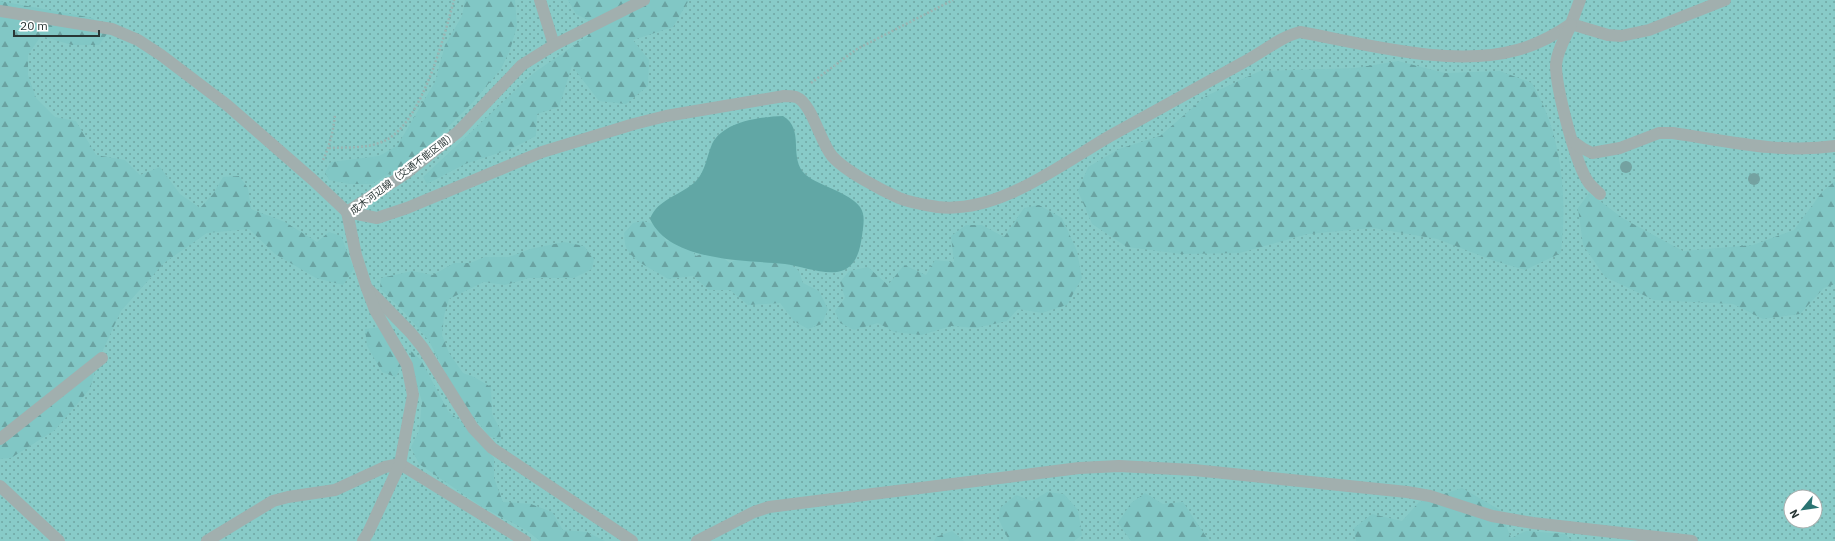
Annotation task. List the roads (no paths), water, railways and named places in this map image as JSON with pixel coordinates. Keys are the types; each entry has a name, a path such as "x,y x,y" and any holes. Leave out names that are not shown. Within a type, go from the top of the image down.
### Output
{"lane":[{"path":"540,0 554,44"},
{"name":"成木河辺線（交通不能区間）","path":"363,541 400,464 414,395 407,365 375,310 366,286 356,255 347,212 405,174 458,132 522,65 554,44 644,0"},
{"path":"1580,0 1572,24 1559,49 1556,66 1563,105 1576,158 1589,183 1600,194"},
{"path":"0,11 112,29 138,40 161,55 227,105 313,180 347,212 377,218 407,208 542,152 634,124 666,116 784,96 796,98 804,104 828,150 841,165 856,174 899,198 939,207 978,206 1024,187 1076,158 1114,134 1254,57 1291,34 1300,32 1437,56 1472,57 1498,55 1518,50 1556,34 1572,24 1621,36 1649,30 1725,0"},
{"path":"1572,140 1582,148 1592,153 1620,148 1646,137 1666,133 1784,149 1814,149 1835,146"},
{"path":"366,286 411,333 423,348 472,428 492,448 632,541"},
{"path":"0,439 102,358"},
{"path":"206,541 273,501 288,497 335,490 385,467 400,464 525,541"},
{"path":"697,541 754,512 769,507 1079,468 1119,466 1194,470 1407,492 1430,496 1492,516 1533,524 1692,541"},
{"path":"0,486 59,541"}]}
